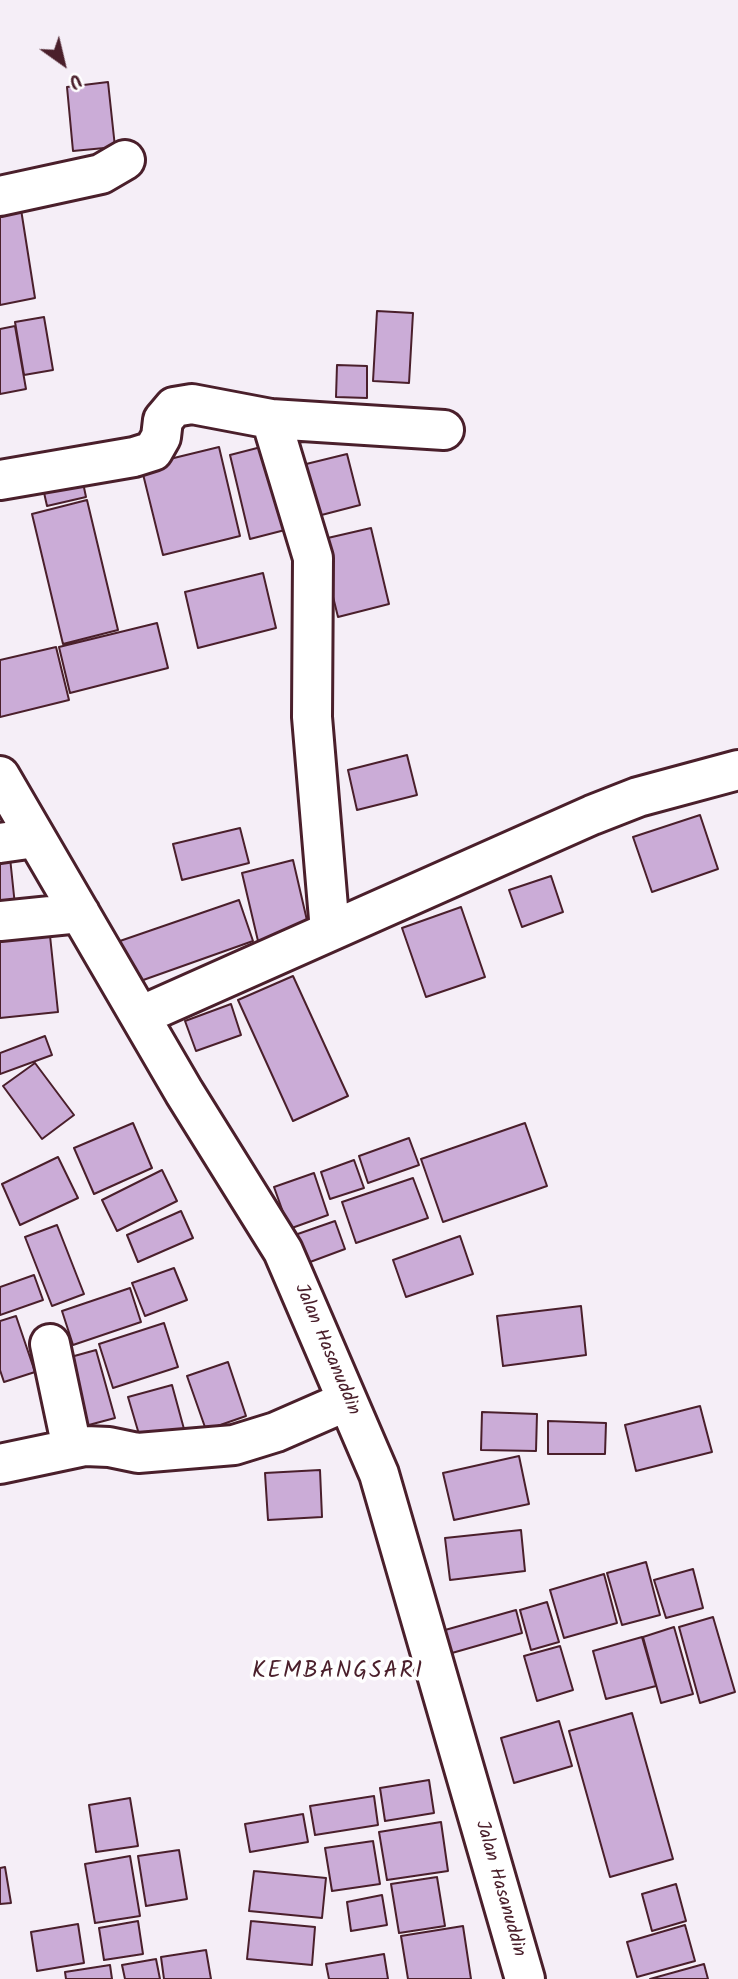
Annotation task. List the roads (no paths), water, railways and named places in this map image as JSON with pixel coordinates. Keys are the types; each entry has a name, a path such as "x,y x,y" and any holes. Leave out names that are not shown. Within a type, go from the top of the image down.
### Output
{"street":[{"path":"0,196 101,174 125,160"},
{"path":"0,480 134,457 153,451 161,437 163,421 174,407 192,404 271,418 444,430"},
{"path":"271,418 313,558 312,717 330,931"},
{"path":"140,1016 592,815 638,797 738,770"},
{"name":"Jalan Hasanuddin","path":"0,776 18,840 80,913 184,1092 283,1251 379,1474 525,1979"},
{"path":"0,921 80,913"},
{"path":"50,1344 72,1448"},
{"path":"0,1464 72,1448 95,1446 138,1453 234,1445 276,1432 347,1401"}],"district":[{"name":"KEMBANGSARI","path":"338,1673"}]}
